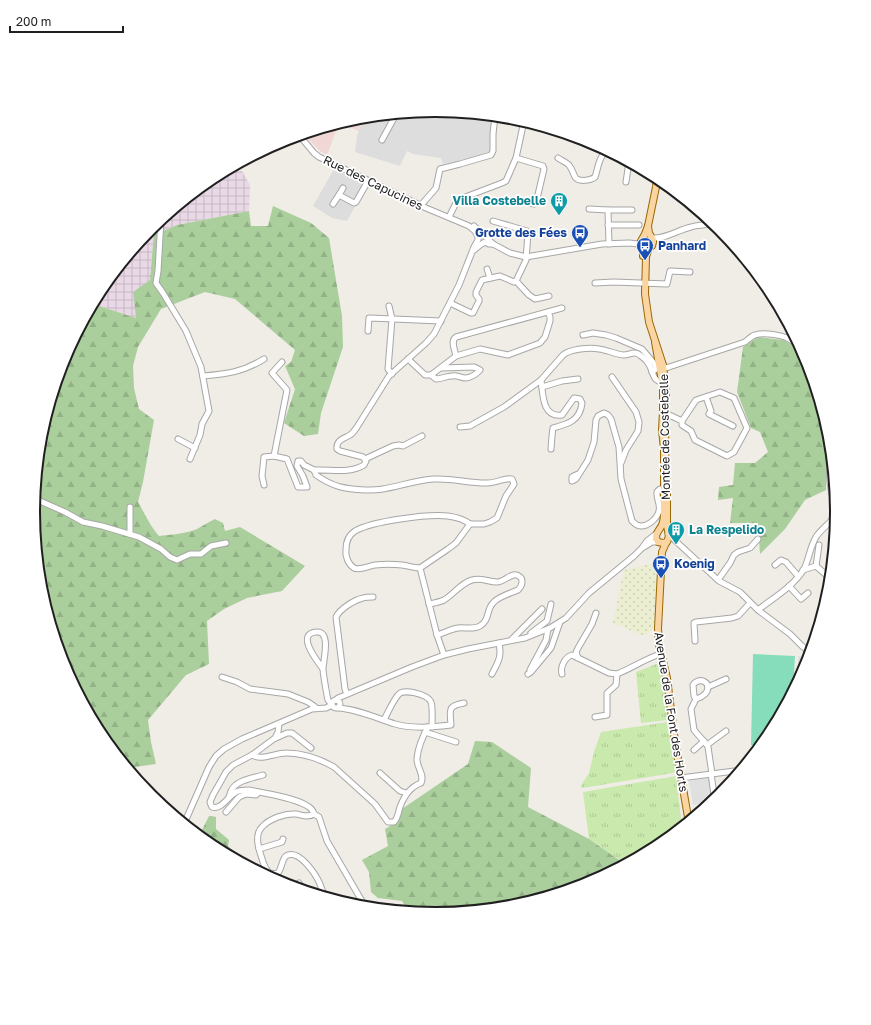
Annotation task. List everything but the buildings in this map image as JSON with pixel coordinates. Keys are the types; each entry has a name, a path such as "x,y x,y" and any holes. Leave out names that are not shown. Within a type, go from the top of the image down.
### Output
{"main road":[{"name":"Montée de Costebelle","path":"656,185 648,226 648,241 643,283 649,322 662,368 664,382 668,533"},
{"name":"Montée de Costebelle","path":"657,533 663,524 664,518 664,449 662,430 665,412"},
{"path":"664,530 668,533 669,538 667,542 663,544 658,542 656,538 657,533 664,530"},
{"name":"Avenue de la Font des Horts","path":"658,542 662,552"},
{"name":"Avenue de la Font des Horts","path":"667,542 662,552 658,628 659,645 667,678 675,742 688,817"}],"street":[{"path":"382,140 393,119"},
{"path":"421,206 436,188 440,169 491,155 493,151 494,121"},
{"path":"452,218 456,202 460,199 502,184 506,180 516,158 523,127"},
{"name":"Rue des Capucines","path":"303,140 319,157 421,206 471,227 482,239 510,253 526,257"},
{"path":"558,158 568,164 578,180 589,181 595,177 602,154"},
{"path":"516,158 543,166 544,169 536,203 534,204 518,200"},
{"path":"626,182 628,168"},
{"path":"339,195 354,203 368,181"},
{"path":"333,204 343,188"},
{"path":"588,209 632,210"},
{"path":"608,210 609,244"},
{"path":"493,220 528,233 526,257 516,281"},
{"path":"608,225 639,225"},
{"path":"526,257 592,245 638,244 662,238 691,227 707,225"},
{"path":"160,229 156,283 186,331 201,367 209,411 202,424 200,435 190,459"},
{"path":"365,459 363,457 337,449 339,441 352,433 357,427 389,376 434,334 450,303 473,251 482,239"},
{"path":"487,269 490,278"},
{"path":"595,284 614,282 667,284 670,271 690,272"},
{"path":"450,303 473,313 479,301 476,292 482,280 500,276 514,282 516,281 529,295 534,298 549,296"},
{"path":"389,306 392,318 388,369 392,374"},
{"path":"456,356 453,341 456,336 562,308"},
{"path":"408,359 425,375 431,375 456,356 480,349 508,355 540,343 545,337 550,321 548,312"},
{"path":"368,331 369,318 441,321"},
{"path":"582,335 593,333 606,335 642,349 656,367 656,370 652,372"},
{"path":"662,368 745,342 753,336 763,334 791,340"},
{"path":"460,428 470,426 504,407 540,380 556,362 572,350 590,348 624,355 632,353 638,354 649,363 654,378 664,382"},
{"path":"203,376 221,375 238,371 252,366 264,359"},
{"path":"274,456 287,390 272,373 282,362"},
{"path":"431,375 436,379 454,376 466,378 480,370 474,367 441,368"},
{"path":"612,377 636,412 639,422 638,431 626,450 620,466"},
{"path":"542,387 562,381 578,379"},
{"path":"540,380 545,407 553,414 557,416 562,415 574,398 580,399 582,403 579,415 576,418 568,423 554,428 551,450"},
{"path":"665,412 682,422 682,425 691,431 695,440 727,456 734,452 747,428 734,398 720,392 696,400 682,422"},
{"path":"706,397 711,411 709,414 733,426"},
{"path":"578,474 588,460 593,448 596,420 598,416 604,413 611,419 619,447 621,479 632,521 637,525 643,525 648,524 655,518 659,507 657,492 660,489 664,489 666,491 667,503"},
{"path":"365,459 393,446 403,446 422,436"},
{"path":"178,439 194,448"},
{"path":"264,485 262,476 264,457 274,456 287,459 298,487 307,487 297,466 298,461 301,461 304,465 314,470 338,471 353,469 364,465 365,459"},
{"path":"314,470 316,475 332,484 355,490 381,490 433,479 486,484 512,479 514,484 506,496 497,518 490,522 484,524 470,524 466,521 448,516 421,517 376,523 354,532 346,543 346,552 350,564 355,568 359,569 374,565 402,565 420,568 456,543 470,524"},
{"path":"40,500 83,522 139,537 177,560 190,554 201,554 211,546 226,542"},
{"path":"130,507 130,534"},
{"path":"758,610 789,586 803,570 815,538 820,530 831,521"},
{"path":"642,548 646,541 657,533"},
{"path":"668,533 718,580 740,592 758,610 790,634 807,649"},
{"path":"718,580 730,563 734,554 750,548 758,539"},
{"path":"667,542 671,540 676,541"},
{"path":"186,819 212,762 230,745 312,709 328,707 336,704 346,694 412,667 444,656 525,638 548,629 566,618 589,593 642,548 650,543 658,542"},
{"path":"816,566 819,545"},
{"path":"775,565 781,560 786,562 798,576"},
{"path":"803,570 816,566"},
{"path":"816,566 826,574"},
{"path":"420,568 444,656"},
{"path":"429,604 445,600 467,582 472,580 482,579 496,582 510,576 517,575 522,579 521,587 518,590 493,602 486,620 479,627 460,628 438,635"},
{"path":"789,586 801,599 808,593"},
{"path":"346,694 336,617 338,613 350,604 362,598 373,597"},
{"path":"694,641 694,624 696,622 738,616 750,603"},
{"path":"525,638 547,621 551,604"},
{"path":"512,640 542,610"},
{"path":"578,658 576,652 588,632 596,613"},
{"path":"548,629 546,640 528,674 551,648 560,622"},
{"path":"323,669 326,658 325,641 323,635 319,632 314,632 309,635 308,646 323,669 328,696 336,704 346,709 395,724 428,728 451,725 451,707 455,704 464,703"},
{"path":"492,674 500,657 499,643"},
{"path":"562,674 561,671 567,657 572,655 609,673 617,674 629,670 651,657 660,654"},
{"path":"595,717 607,715 607,693 616,685 617,674"},
{"path":"222,677 237,682 250,689 288,694 308,702 317,709"},
{"path":"714,793 708,747 694,730 691,709 696,699 707,691 708,687 726,679"},
{"path":"696,699 693,690 693,685 695,682 703,680 707,683 708,687"},
{"path":"252,755 262,758 276,754 294,753 314,758 329,764 375,804 388,822 394,822 406,793 423,780 423,776 417,763 417,757 428,728 432,704 428,698 424,696 404,691 398,694 384,720"},
{"path":"275,738 278,732 279,724"},
{"path":"428,728 456,742"},
{"path":"694,750 726,731"},
{"path":"311,748 292,733 287,733 275,738 252,755 233,765 226,772 210,802 212,807 217,808 234,793 241,790 249,790 299,801 309,806 313,810 314,814 319,817 327,841 362,901"},
{"path":"681,778 735,771"},
{"path":"380,773 400,791 406,793"},
{"path":"229,798 231,790 238,783 263,775"},
{"path":"226,812 239,797 246,794 256,795 259,792"},
{"path":"266,869 258,842 259,832 262,826 268,822 290,814 309,816 314,814"},
{"path":"259,849 282,842 283,839"},
{"path":"274,873 278,873 284,858 292,854 301,858 309,866 322,892"}],"shaded area":[{"path":"436,117 491,121 490,151 478,156 443,164 441,158 413,154 407,151 400,166 355,152 357,136 361,124 384,120"},
{"path":"360,125 359,131 349,127"},
{"path":"337,129 327,155 320,151 307,138"},
{"path":"334,169 367,185 347,221 332,218 313,206"},
{"path":"236,171 242,171 250,185 249,211 177,225 163,231 163,226 175,215 195,199"},
{"path":"154,235 150,281 133,292 136,318 99,306 122,272"},
{"path":"798,656 804,656 801,664 798,670"},
{"path":"709,778 711,796 704,803 693,805 689,781"}],"green space":[{"path":"273,206 311,223 329,238 342,316 343,347 321,413 318,434 304,436 284,423 295,389 285,366 291,362 295,350 235,299 205,292 161,309 138,347 133,366 134,388 139,409 154,420 138,502 150,524 159,536 179,534 197,529 215,519 223,523 225,531 240,527 305,566 282,591 247,598 224,609 207,621 209,664 186,675 148,720 156,764 133,767 107,732 93,710 70,664 53,615 43,564 40,512 43,461 53,410 70,361 99,306 136,318 133,292 150,280 154,235 157,232 177,225 249,211 251,226 268,226"},
{"path":"758,337 784,340 794,347 801,361 818,410 828,460 826,468 826,490 805,500 785,529 760,554 758,523 730,523 733,498 718,500 719,487 733,485 735,463 755,463 768,452 760,432 751,428 737,392 743,347"},
{"path":"659,562 653,629 644,636 613,623 624,570"},
{"path":"753,654 795,656 794,679 790,687 764,732 755,745 751,745"},
{"path":"659,663 663,674 668,720 641,723 636,672"},
{"path":"668,722 670,723 671,743 676,771 673,773 583,788 581,787 589,773 601,732"},
{"path":"475,741 492,742 531,768 528,807 589,839 621,861 587,878 563,887 538,895 487,905 436,908 410,907 406,907 402,901 378,898 371,892 369,872 362,860 388,846 385,829 397,822 399,811 468,764"},
{"path":"676,776 681,822 655,841 621,861 589,839 583,792"},
{"path":"209,816 216,817 216,829 229,840 228,846 239,856 216,841 202,831"}],"place":[{"name":"Villa Costebelle","path":"559,216"},
{"name":"Grotte des Fées","path":"580,248"},
{"name":"Panhard","path":"645,261"},
{"name":"La Respelido","path":"676,545"},
{"name":"Koenig","path":"661,579"}]}
